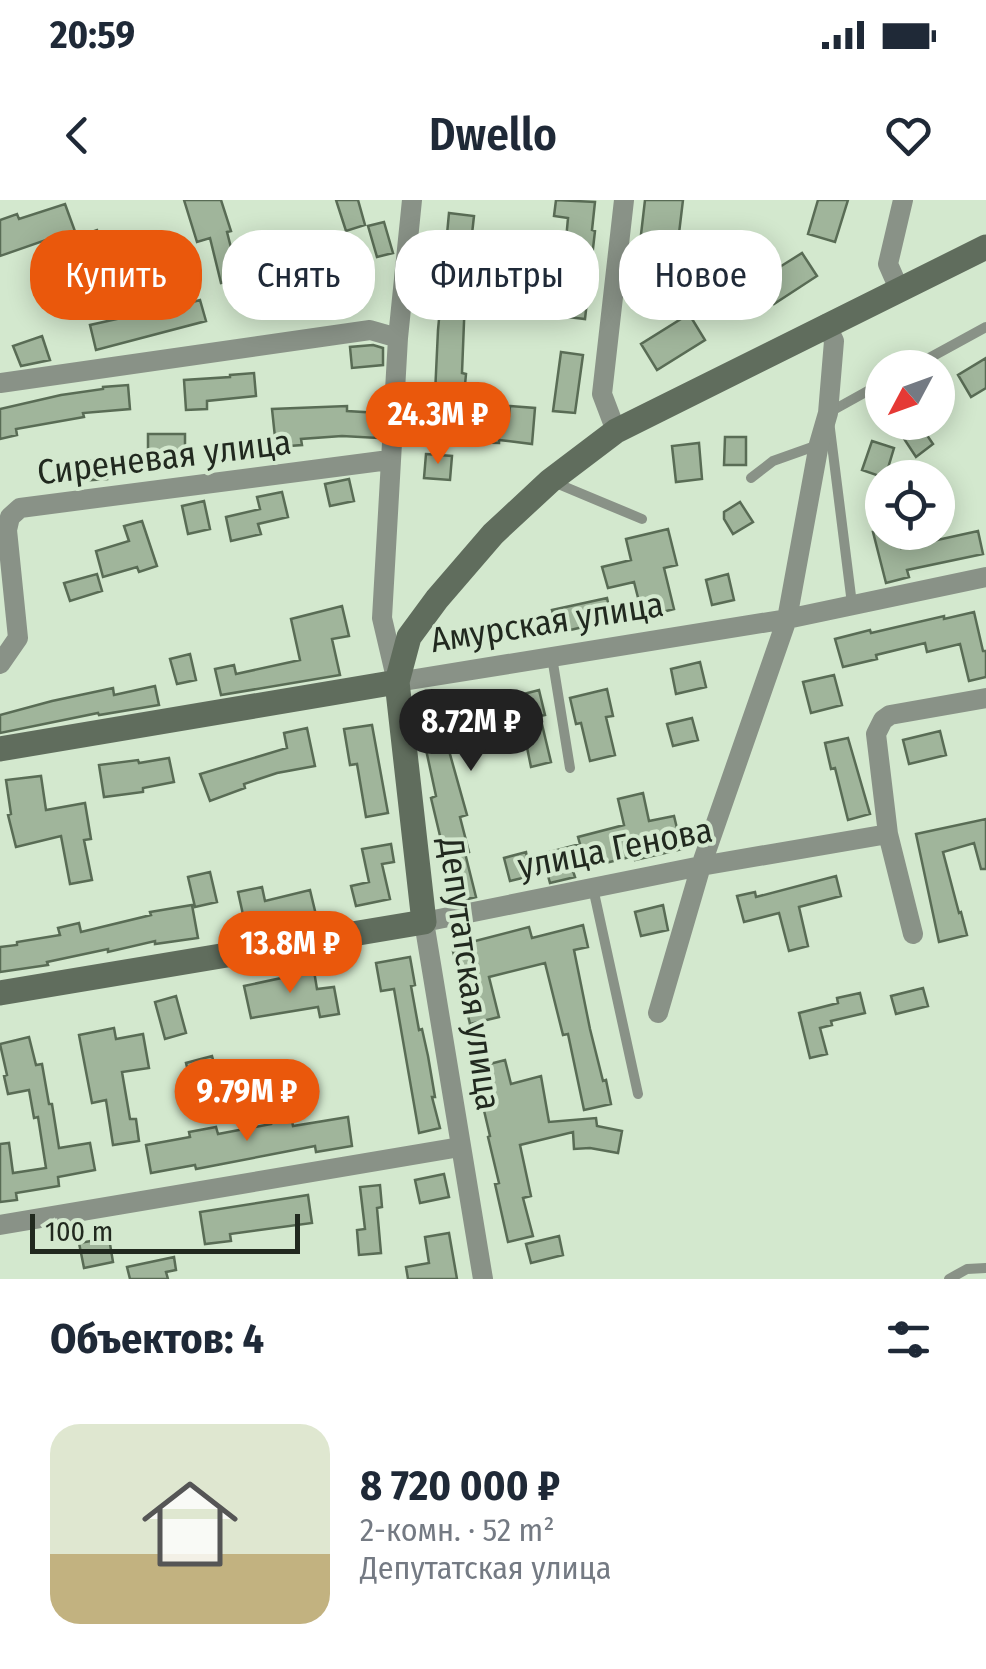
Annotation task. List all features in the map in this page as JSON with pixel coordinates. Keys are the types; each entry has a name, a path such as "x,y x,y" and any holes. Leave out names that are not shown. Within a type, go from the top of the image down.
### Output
{"main road":[{"path":"397,682 410,637 493,534 550,481 616,431 986,247"},
{"name":"Амурская улица","path":"0,749 397,682"},
{"name":"Депутатская улица","path":"397,682 424,922"},
{"name":"улица Генова","path":"0,993 424,922"}],"street":[{"name":"Депутатская улица","path":"397,682 382,618 398,338 412,200"},
{"path":"616,431 602,394 624,200"},
{"path":"900,289 888,264 903,200"},
{"path":"658,1013 701,866 788,619 818,444 828,413 834,341 826,324"},
{"path":"0,384 370,330 398,338"},
{"name":"Сиреневая улица","path":"0,664 18,638 7,530 10,517 20,508 390,460"},
{"name":"Амурская улица","path":"397,682 788,619 986,577"},
{"path":"912,934 888,834 875,742 878,726 890,716 986,698"},
{"name":"улица Генова","path":"424,922 701,866 888,834"},
{"name":"Депутатская улица","path":"424,922 483,1279"},
{"path":"0,1225 460,1147"}],"lane":[{"path":"943,350 986,326"},
{"path":"852,604 828,413 865,392"},
{"path":"751,478 773,462 818,444"},
{"path":"550,481 642,519"},
{"path":"552,657 570,768"},
{"path":"593,887 638,1094"},
{"path":"949,1279 967,1269 986,1268"}],"building":[{"path":"184,200 221,200 231,230 222,230 222,283 210,238 202,240 202,230 193,230"},
{"path":"336,200 358,200 365,225 346,230"},
{"path":"556,200 595,202 592,230 567,230 568,218 554,216"},
{"path":"645,200 683,200 679,230 642,230"},
{"path":"818,200 848,200 835,242 808,234"},
{"path":"65,204 74,230 30,230 30,246 0,256 0,220 17,214 19,219"},
{"path":"449,213 474,216 472,230 447,230"},
{"path":"384,222 393,253 377,257 375,230 368,226"},
{"path":"802,253 817,276 782,299 782,266"},
{"path":"202,307 206,321 96,350 90,325 112,320 202,320"},
{"path":"439,320 464,320 464,396 435,394"},
{"path":"679,320 693,320 705,340 657,370 641,344"},
{"path":"42,336 50,360 21,366 13,346"},
{"path":"350,347 383,348 383,365 352,368"},
{"path":"561,352 583,355 575,413 553,411"},
{"path":"986,358 986,388 971,397 958,375"},
{"path":"254,373 256,396 207,401 207,409 186,410 184,380"},
{"path":"128,385 130,409 83,413 84,417 16,429 17,435 0,439 0,409"},
{"path":"347,406 347,411 380,413 378,438 301,439 302,445 276,447 272,409"},
{"path":"510,406 535,408 532,444 499,440 462,442 463,414 509,416"},
{"path":"148,434 185,434 185,462 148,463"},
{"path":"725,437 746,437 746,465 724,465"},
{"path":"905,440 930,440 933,444 916,457"},
{"path":"872,441 894,448 890,460 865,460"},
{"path":"699,443 702,479 676,482 672,446"},
{"path":"426,454 452,456 450,480 424,478"},
{"path":"106,459 107,479 63,482 62,463"},
{"path":"349,479 354,501 330,506 325,484"},
{"path":"282,492 288,517 258,524 261,534 231,541 226,517 260,509 257,497"},
{"path":"204,501 210,529 188,534 182,506"},
{"path":"740,502 753,522 733,534 724,512"},
{"path":"142,521 157,566 139,572 137,567 103,577 96,551 129,541 124,526"},
{"path":"668,529 677,565 664,568 674,609 643,617 634,582 608,588 602,567 631,560 626,539"},
{"path":"978,531 983,554 907,570 909,577 886,583 878,550 955,550 955,536"},
{"path":"97,574 102,591 70,601 64,583"},
{"path":"728,574 734,600 712,605 706,580"},
{"path":"607,598 612,620 558,633 552,610"},
{"path":"342,606 349,636 332,639 340,675 221,695 215,669 234,665 236,674 300,660 291,619"},
{"path":"974,612 986,651 986,677 969,681 960,644 927,652 925,643 843,667 835,639"},
{"path":"190,654 196,680 177,684 170,659"},
{"path":"700,662 706,687 676,694 671,669"},
{"path":"834,675 842,705 811,713 803,682"},
{"path":"155,686 159,705 0,733 0,715 113,688 114,695"},
{"path":"607,689 613,716 606,717 615,755 590,761 570,698"},
{"path":"539,690 545,715 540,716 551,762 531,767 521,718 446,740 467,815 460,817 476,897 451,903 431,798 436,796 419,717 468,705 470,713 517,701 516,696"},
{"path":"692,718 698,740 673,746 667,724"},
{"path":"372,725 388,813 366,817 357,764 350,765 344,729"},
{"path":"307,728 315,766 244,784 245,788 210,801 200,774 287,748 284,733"},
{"path":"940,731 946,755 909,764 903,740"},
{"path":"848,738 870,814 848,820 825,743"},
{"path":"169,758 174,782 143,788 143,792 104,797 99,765"},
{"path":"41,776 46,810 85,803 91,839 84,840 92,880 70,884 61,836 16,847 8,815 11,814 6,780"},
{"path":"643,793 649,821 674,816 682,849 573,871 575,877 550,883 547,872 510,881 504,858 526,852 527,858 580,844 578,837 624,825 618,799"},
{"path":"986,819 986,869 981,869 974,843 943,852 967,935 939,942 916,834"},
{"path":"391,844 394,862 382,864 390,899 356,906 351,886 369,882 362,849"},
{"path":"210,872 217,902 195,907 188,877"},
{"path":"836,876 841,896 799,907 808,946 789,951 779,913 744,922 737,896 755,892 756,897"},
{"path":"262,887 265,901 310,890 316,915 246,928 238,892"},
{"path":"192,905 198,938 108,949 47,962 48,965 0,972 0,947 60,935 58,928 79,923 81,932 151,915 150,912"},
{"path":"663,905 668,930 641,936 635,912"},
{"path":"583,925 588,947 574,950 611,1104 584,1110 568,1034 563,1035 545,963 489,977 499,1017 470,1024 452,947 529,927 532,938"},
{"path":"410,957 415,985 411,986 440,1128 419,1133 394,989 381,991 376,963"},
{"path":"314,971 317,989 334,987 339,1014 320,1017 318,1007 251,1018 244,986"},
{"path":"923,988 928,1006 896,1014 891,996"},
{"path":"860,993 865,1013 831,1021 832,1025 820,1028 827,1054 810,1058 799,1013"},
{"path":"176,996 186,1033 165,1039 155,1002"},
{"path":"114,1028 116,1039 143,1034 149,1068 122,1072 130,1119 136,1119 139,1141 113,1145 106,1100 92,1103 79,1035"},
{"path":"29,1037 36,1065 42,1064 59,1148 90,1143 95,1170 58,1177 59,1186 16,1193 17,1200 0,1202 0,1144 9,1143 13,1173 46,1168 38,1117 34,1118 29,1090 8,1094 4,1076 7,1075 0,1044"},
{"path":"212,1056 218,1078 191,1084 186,1063"},
{"path":"505,1060 511,1084 541,1076 549,1122 596,1118 597,1126 622,1131 618,1153 574,1149 573,1132 520,1145 531,1196 523,1198 533,1236 508,1242 495,1184 499,1183 478,1067"},
{"path":"291,1116 293,1126 348,1117 352,1146 316,1152 315,1146 196,1169 195,1165 151,1173 146,1145 190,1137 189,1132 216,1127 218,1134"},
{"path":"444,1174 449,1197 420,1203 415,1180"},
{"path":"380,1185 382,1207 377,1208 381,1253 359,1255 357,1230 365,1229 360,1187"},
{"path":"308,1195 312,1223 230,1234 231,1241 205,1244 200,1212"},
{"path":"449,1233 457,1279 408,1279 406,1267 429,1263 425,1237"},
{"path":"559,1236 563,1255 531,1263 526,1244"},
{"path":"109,1238 113,1262 84,1268 79,1243"},
{"path":"174,1257 176,1270 166,1272 168,1279 130,1279 127,1267"}]}
